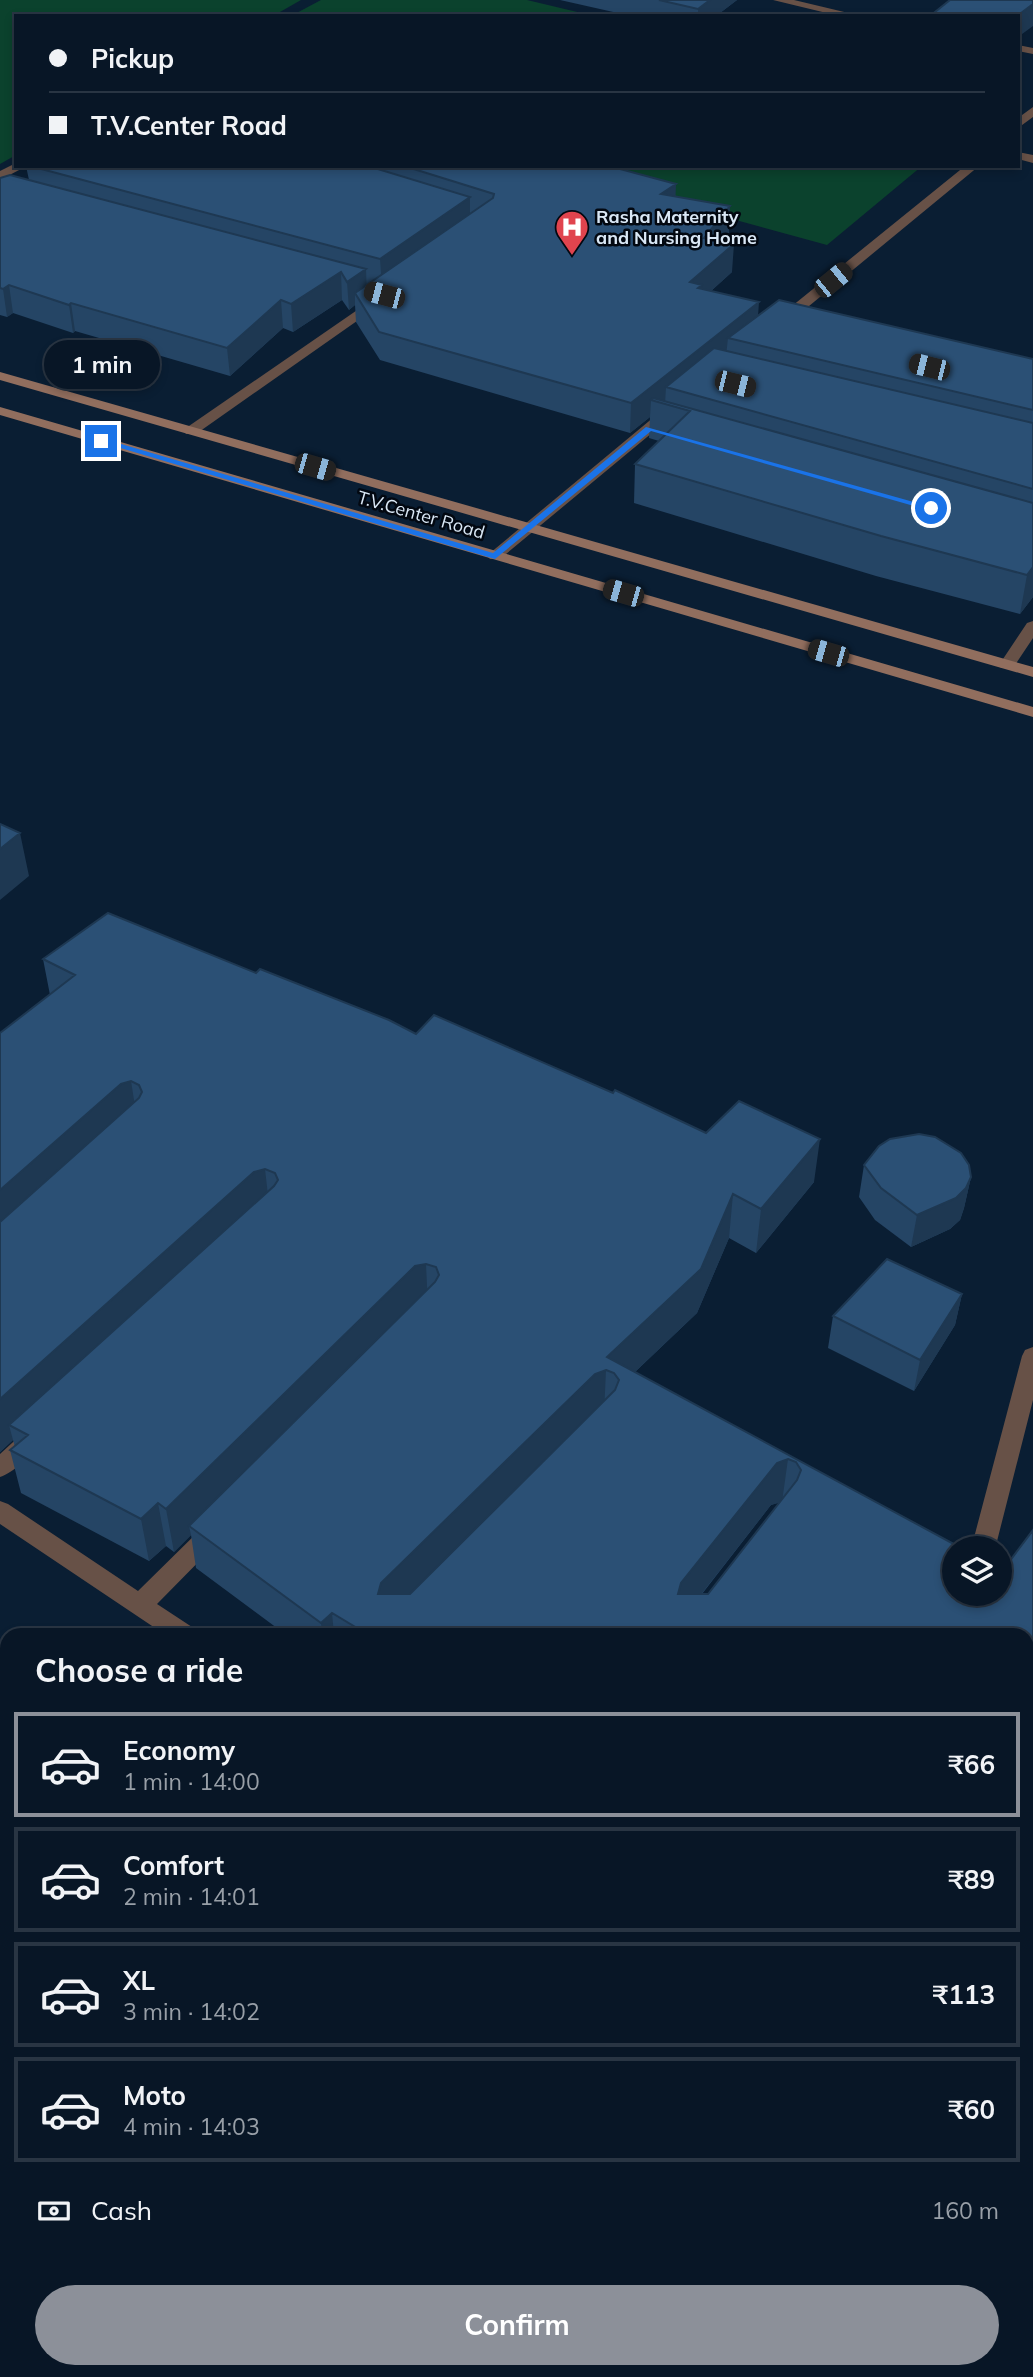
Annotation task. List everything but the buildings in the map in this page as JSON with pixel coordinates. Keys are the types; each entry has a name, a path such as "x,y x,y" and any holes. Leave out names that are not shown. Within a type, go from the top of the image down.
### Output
{"street":[{"path":"778,0 846,14"},
{"path":"1020,123 1033,110"},
{"path":"786,332 773,329 971,168"},
{"path":"191,431 384,291"},
{"name":"T.V.Center Road","path":"0,376 1033,672"},
{"path":"495,556 656,430 678,403"},
{"name":"T.V.Center Road","path":"0,411 1033,712"},
{"path":"1007,665 1033,626"},
{"path":"986,1536 1033,1356"},
{"path":"0,1468 52,1421"},
{"path":"0,1511 174,1628"},
{"path":"140,1605 226,1519"}],"green space":[{"path":"0,0 301,0 276,14 14,14 14,156 0,164"},
{"path":"321,0 527,0 586,14 295,14"},
{"path":"546,168 920,168 827,245"}],"place":[{"name":"Rasha Maternity and Nursing Home","path":"572,257"}],"route":[{"path":"101,441 495,556 649,428 931,508"}]}
